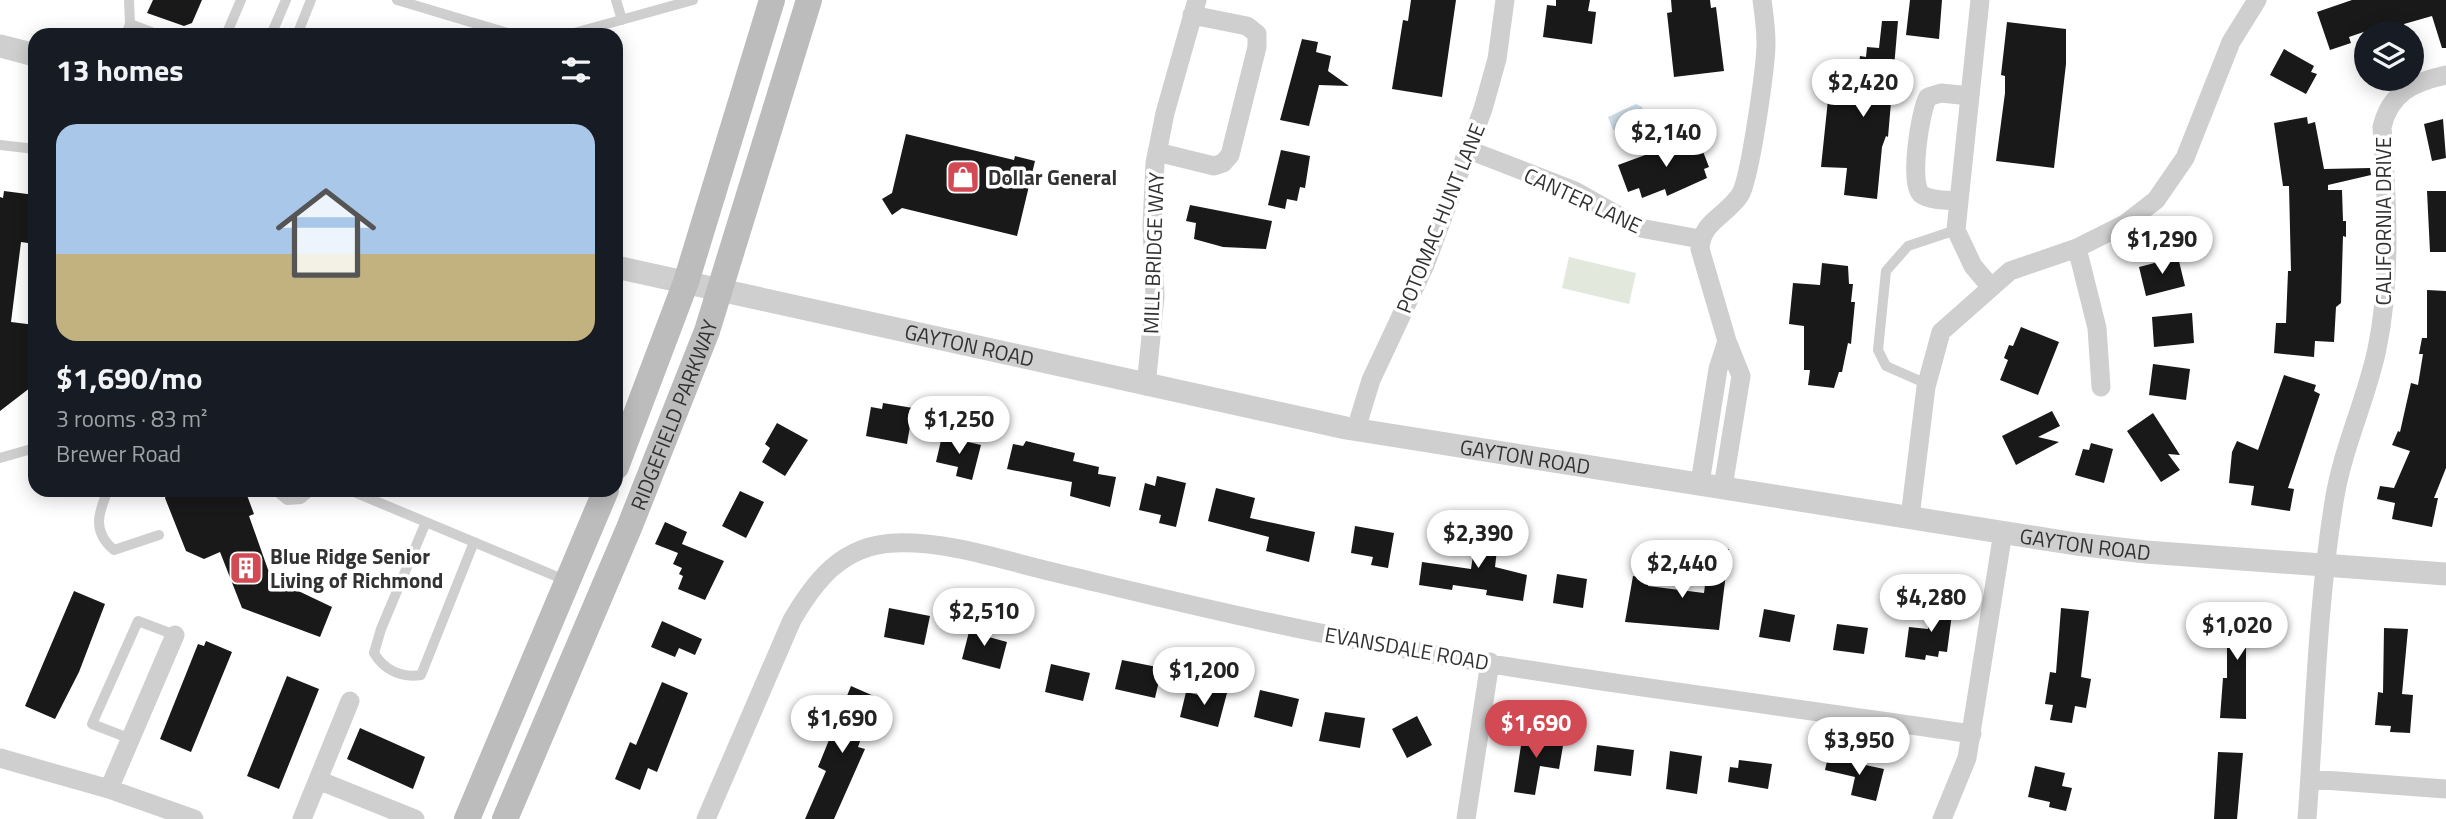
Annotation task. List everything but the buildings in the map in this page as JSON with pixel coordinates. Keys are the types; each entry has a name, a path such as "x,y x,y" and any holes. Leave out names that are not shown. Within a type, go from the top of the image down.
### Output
{"main road":[{"name":"RIDGEFIELD PARKWAY","path":"623,435 686,282 772,0"},
{"name":"RIDGEFIELD PARKWAY","path":"505,819 629,528 721,291 809,0"},
{"name":"RIDGEFIELD PARKWAY","path":"467,819 603,497"}],"street":[{"name":"POTOMAC HUNT LANE","path":"1356,429 1371,380 1425,265 1469,150 1497,59 1505,0"},
{"path":"1723,486 1741,376 1727,341 1700,249 1700,239 1705,229 1740,195 1746,175 1765,57 1762,0"},
{"path":"1980,0 1956,230 1973,266 1990,286"},
{"path":"1910,517 1927,384 1941,332 2010,271 2077,248 2125,224 2165,189 2185,159 2231,42 2257,0"},
{"path":"1157,152 1214,166 1223,163 1230,155 1234,141 1257,47 1257,34 1248,26 1194,8"},
{"name":"MILL BRIDGE WAY","path":"1146,386 1155,297 1152,207 1157,152 1194,8"},
{"path":"0,46 28,53"},
{"name":"CALIFORNIA DRIVE","path":"2307,819 2327,566 2340,468 2367,390 2384,311 2387,278 2382,127 2386,110 2408,87 2446,75"},
{"path":"1959,201 1927,197 1919,192 1915,185 1916,162 1922,114 1928,97 1941,93 1970,96"},
{"name":"CANTER LANE","path":"1469,150 1575,191 1640,229 1700,239"},
{"path":"2077,248 2097,328 2101,387"},
{"name":"GAYTON ROAD","path":"623,268 1146,386 1356,429 2003,532 2146,552 2446,574"},
{"path":"1700,483 1718,369 1727,341"},
{"path":"1942,819 1967,758 2003,532"},
{"name":"EVANSDALE ROAD","path":"706,819 792,620 818,579 849,554 894,543 933,545 1329,635 1490,662 1972,734"},
{"path":"109,789 175,635"},
{"path":"1466,819 1490,662"},
{"path":"302,819 351,701"},
{"path":"0,758 109,789 194,819"},
{"path":"2310,779 2446,789"},
{"path":"318,780 415,819"}],"lane":[{"path":"128,0 128,28"},
{"path":"229,28 241,0"},
{"path":"274,28 286,0"},
{"path":"300,28 311,0"},
{"path":"397,0 491,28"},
{"path":"616,0 622,20"},
{"path":"594,28 693,0"},
{"path":"0,145 28,148"},
{"path":"1927,384 1886,366 1878,350 1886,271 1908,246 1956,230"},
{"path":"0,458 28,450"},
{"path":"105,497 97,516 98,526 107,544 114,550 127,548 159,535"},
{"path":"283,497 287,500 303,497"},
{"path":"370,497 568,582"},
{"path":"426,522 381,629 374,653 382,666 408,677 421,674 474,542"},
{"path":"131,739 92,724 138,621 175,635"}],"shaded area":[{"path":"1636,104 1642,107 1651,132 1639,140 1627,127 1613,130 1608,117"},
{"path":"1569,257 1636,273 1629,304 1562,288"}],"place":[{"name":"Dollar General","path":"963,177"},
{"name":"Blue Ridge Senior Living of Richmond","path":"246,568"}]}
